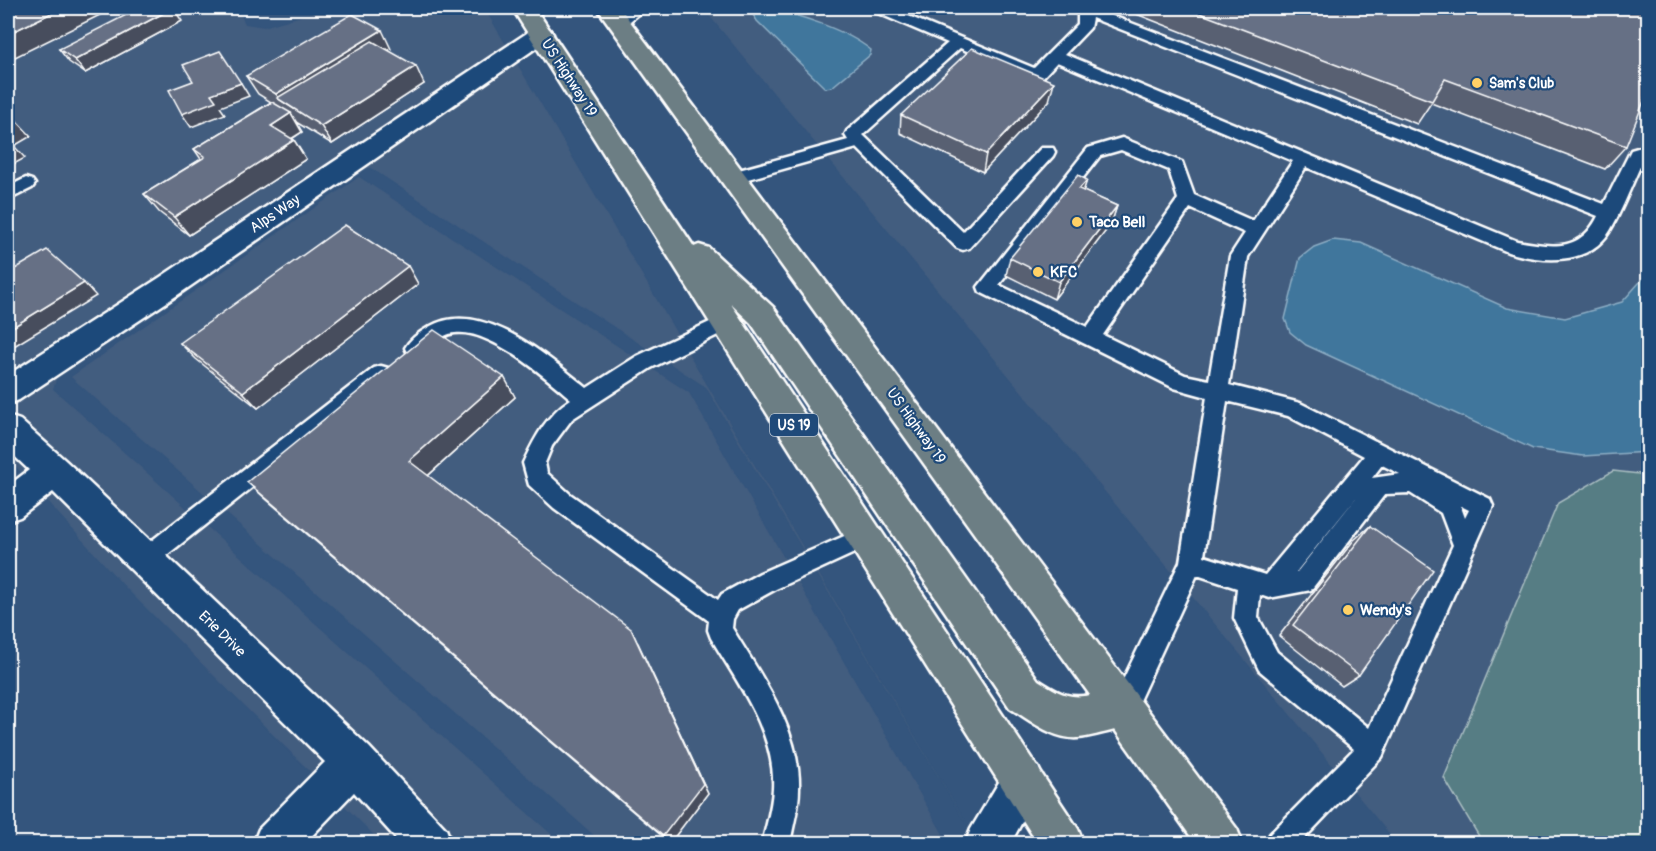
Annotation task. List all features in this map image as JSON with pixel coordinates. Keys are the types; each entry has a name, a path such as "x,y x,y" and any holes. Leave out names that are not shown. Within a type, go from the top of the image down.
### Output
{"highway":[{"name":"US Highway 19","path":"623,12 734,177 1222,843"},
{"name":"US Highway 19","path":"533,21 1063,843"},
{"path":"663,222 762,315 1002,666 1024,694 1060,716 1076,718 1122,709"}],"street":[{"name":"Alps Way","path":"8,391 178,279 533,21"},
{"name":"Erie Drive","path":"8,430 54,471 354,762 431,843"},
{"path":"8,506 54,471"},
{"path":"274,843 354,762"},
{"path":"986,843 1023,782"}],"lane":[{"path":"878,8 1036,75 1085,25 1085,9 1609,213"},
{"path":"958,42 854,135 963,243 1047,152"},
{"path":"1055,56 1515,247 1543,252 1568,252 1585,245 1598,235 1637,154 1648,151"},
{"path":"734,177 860,142"},
{"path":"1256,230 1187,199 1176,166 1122,144 1094,152 987,287 1181,382 1293,409 1482,506 1373,748 1281,843"},
{"path":"1122,709 1191,563 1239,256 1303,159"},
{"path":"8,194 26,184"},
{"path":"1090,338 1187,199"},
{"path":"721,616 562,501 537,478 534,463 544,441 565,412 644,362 727,322"},
{"path":"145,559 434,333 455,325 474,325 497,336 560,378 586,399"},
{"path":"1373,748 1268,661 1246,618 1259,584 1379,453"},
{"path":"1191,563 1259,584 1303,582 1379,485 1413,483 1450,507 1464,545"},
{"path":"776,843 784,812 786,781 783,753 764,708 720,630 721,616 730,602 866,537"}],"shaded area":[{"path":"8,8 237,8 245,24 264,27 329,8 484,8 978,843 706,387 371,168 347,170 60,367 53,389 561,843 382,843 127,589 8,458"},
{"path":"703,8 1648,8 1648,475 1613,471 1444,778 1483,843 1397,843"},
{"path":"764,8 806,18 848,35 871,50 870,55 832,87 825,88 757,21 752,13 753,9"},
{"path":"359,177 689,393 948,843 603,843 71,377"},
{"path":"1333,240 1361,243 1507,308 1565,318 1622,302 1648,273 1648,452 1583,456 1533,449 1306,345 1290,332 1285,319 1300,258 1314,247"}],"green space":[{"path":"1613,471 1648,475 1648,843 1483,843 1444,778 1558,503"}],"building":[{"path":"8,8 62,8 8,34"},
{"path":"140,8 173,8 75,60 59,49"},
{"name":"Sam's Club","path":"1186,8 1648,8 1648,91 1626,146 1445,79 1432,101"},
{"path":"352,14 382,30 276,94 246,76"},
{"path":"372,41 416,66 321,126 277,98"},
{"path":"972,48 1054,82 986,154 901,115"},
{"path":"220,51 241,83 211,94 216,101 182,114 169,90 193,81 183,65"},
{"path":"272,102 291,113 271,126 294,140 174,217 144,194 205,157 194,149"},
{"path":"8,113 14,118 8,121"},
{"path":"1078,175 1087,180 1079,189 1117,206 1059,282 1010,258"},
{"path":"345,225 408,266 243,392 180,343"},
{"path":"47,250 84,283 8,330 8,273"},
{"path":"434,330 504,377 409,461 631,629 703,784 663,836 247,482"},
{"name":"Wendy's","path":"1370,526 1433,570 1359,675 1293,625"}],"place":[{"name":"Sam's Club","path":"1477,83"},
{"name":"Taco Bell","path":"1077,222"},
{"name":"KFC","path":"1038,272"},
{"name":"Wendy's","path":"1348,610"}]}
